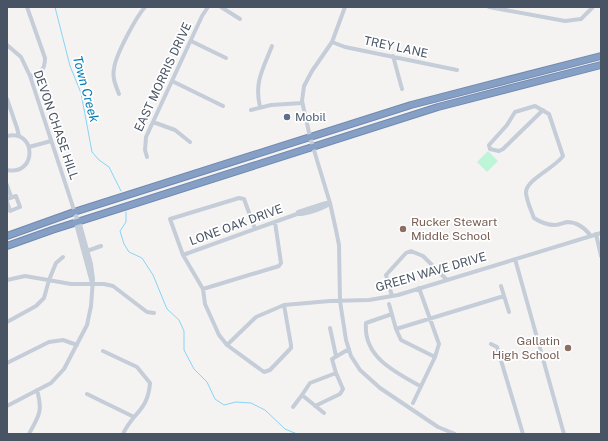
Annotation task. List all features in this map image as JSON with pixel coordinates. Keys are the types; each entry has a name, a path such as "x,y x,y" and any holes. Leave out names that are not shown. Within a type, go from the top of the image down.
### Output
{"highway":[{"path":"7,246 76,218 310,138 442,97 601,56"},
{"path":"7,236 76,218 313,147 438,107 601,65"}],"street":[{"path":"27,7 45,58 45,65 39,74 30,76"},
{"path":"119,94 113,74 116,63 136,18 145,7"},
{"name":"EAST MORRIS DRIVE","path":"148,157 144,144 146,137 208,7"},
{"path":"221,7 240,19"},
{"path":"345,7 332,42 312,71 304,86 302,103 310,138 330,203 339,245 340,301 343,325 349,349 351,356 360,370 380,388 438,427 455,434"},
{"path":"490,7 565,21 581,19 593,7"},
{"path":"191,41 226,58"},
{"name":"TREY LANE","path":"332,42 345,47 457,70"},
{"name":"DEVON CHASE HILL","path":"7,45 21,57 30,76 91,264 93,279 91,306 87,325 64,369 51,383 7,406"},
{"path":"260,107 257,96 258,82 272,46"},
{"path":"393,56 402,89"},
{"path":"172,82 223,106"},
{"path":"7,99 19,136"},
{"path":"251,110 274,104 302,103"},
{"path":"543,110 504,150 499,151 490,149 489,145 493,139 507,125 515,112 535,106 543,110 549,114 563,156 559,161 529,184 526,192 534,218 546,224 554,225 568,222 576,224 584,227 591,236"},
{"path":"153,122 175,130 190,142"},
{"path":"7,136 12,135 22,138 29,147 30,154 29,160 24,166 15,170 7,170"},
{"path":"29,147 51,141"},
{"path":"7,185 9,198 16,196 20,207 10,211 7,202"},
{"path":"255,229 244,199 239,198 170,219 183,255 203,289 205,304 209,316 219,335 227,345 264,372 270,370 291,348 284,306"},
{"name":"LONE OAK DRIVE","path":"183,255 275,222 298,212 330,203"},
{"path":"203,289 279,266 281,263 275,222"},
{"name":"GREEN WAVE DRIVE","path":"227,345 256,317 284,306 369,300 392,296 591,236 596,236 601,233"},
{"path":"596,236 601,256"},
{"path":"86,251 101,246"},
{"path":"392,296 386,275 406,253 411,251 423,256 447,280"},
{"path":"7,322 36,306 44,298 56,263 63,257"},
{"path":"515,259 564,434"},
{"path":"7,280 25,276 71,284 92,283 113,286 147,312 154,312"},
{"path":"501,286 509,312"},
{"path":"413,403 435,357 439,344 419,288"},
{"path":"396,329 504,296"},
{"path":"389,304 396,329 401,340 435,357"},
{"path":"392,314 366,323 366,339 373,352 380,360 392,370 420,386"},
{"path":"330,328 336,356"},
{"path":"7,363 49,342 63,340 77,345"},
{"path":"491,344 496,347 523,434"},
{"path":"315,406 340,394 343,389 332,359 349,349"},
{"path":"103,351 137,367 150,383 147,400 142,410 134,417 123,434"},
{"path":"293,407 310,383 336,373"},
{"path":"29,434 40,414 40,401 37,390"},
{"path":"87,394 134,417"},
{"path":"302,395 324,413"}],"green space":[{"path":"488,151 498,161 487,172 477,162"}],"waterway":[{"name":"Town Creek","path":"55,7 70,66 81,93 92,152 99,160 109,167 121,191"},
{"name":"Town Creek","path":"126,212 126,222 120,231 124,244 129,252 142,258 153,275 167,309 179,320 184,331 184,350 194,369 207,382 215,399 224,405 236,402 251,403 265,410 285,429 297,434"}],"place":[{"name":"Mobil","path":"287,117"},
{"name":"Rucker Stewart Middle School","path":"403,229"},
{"name":"Gallatin High School","path":"568,348"}]}
